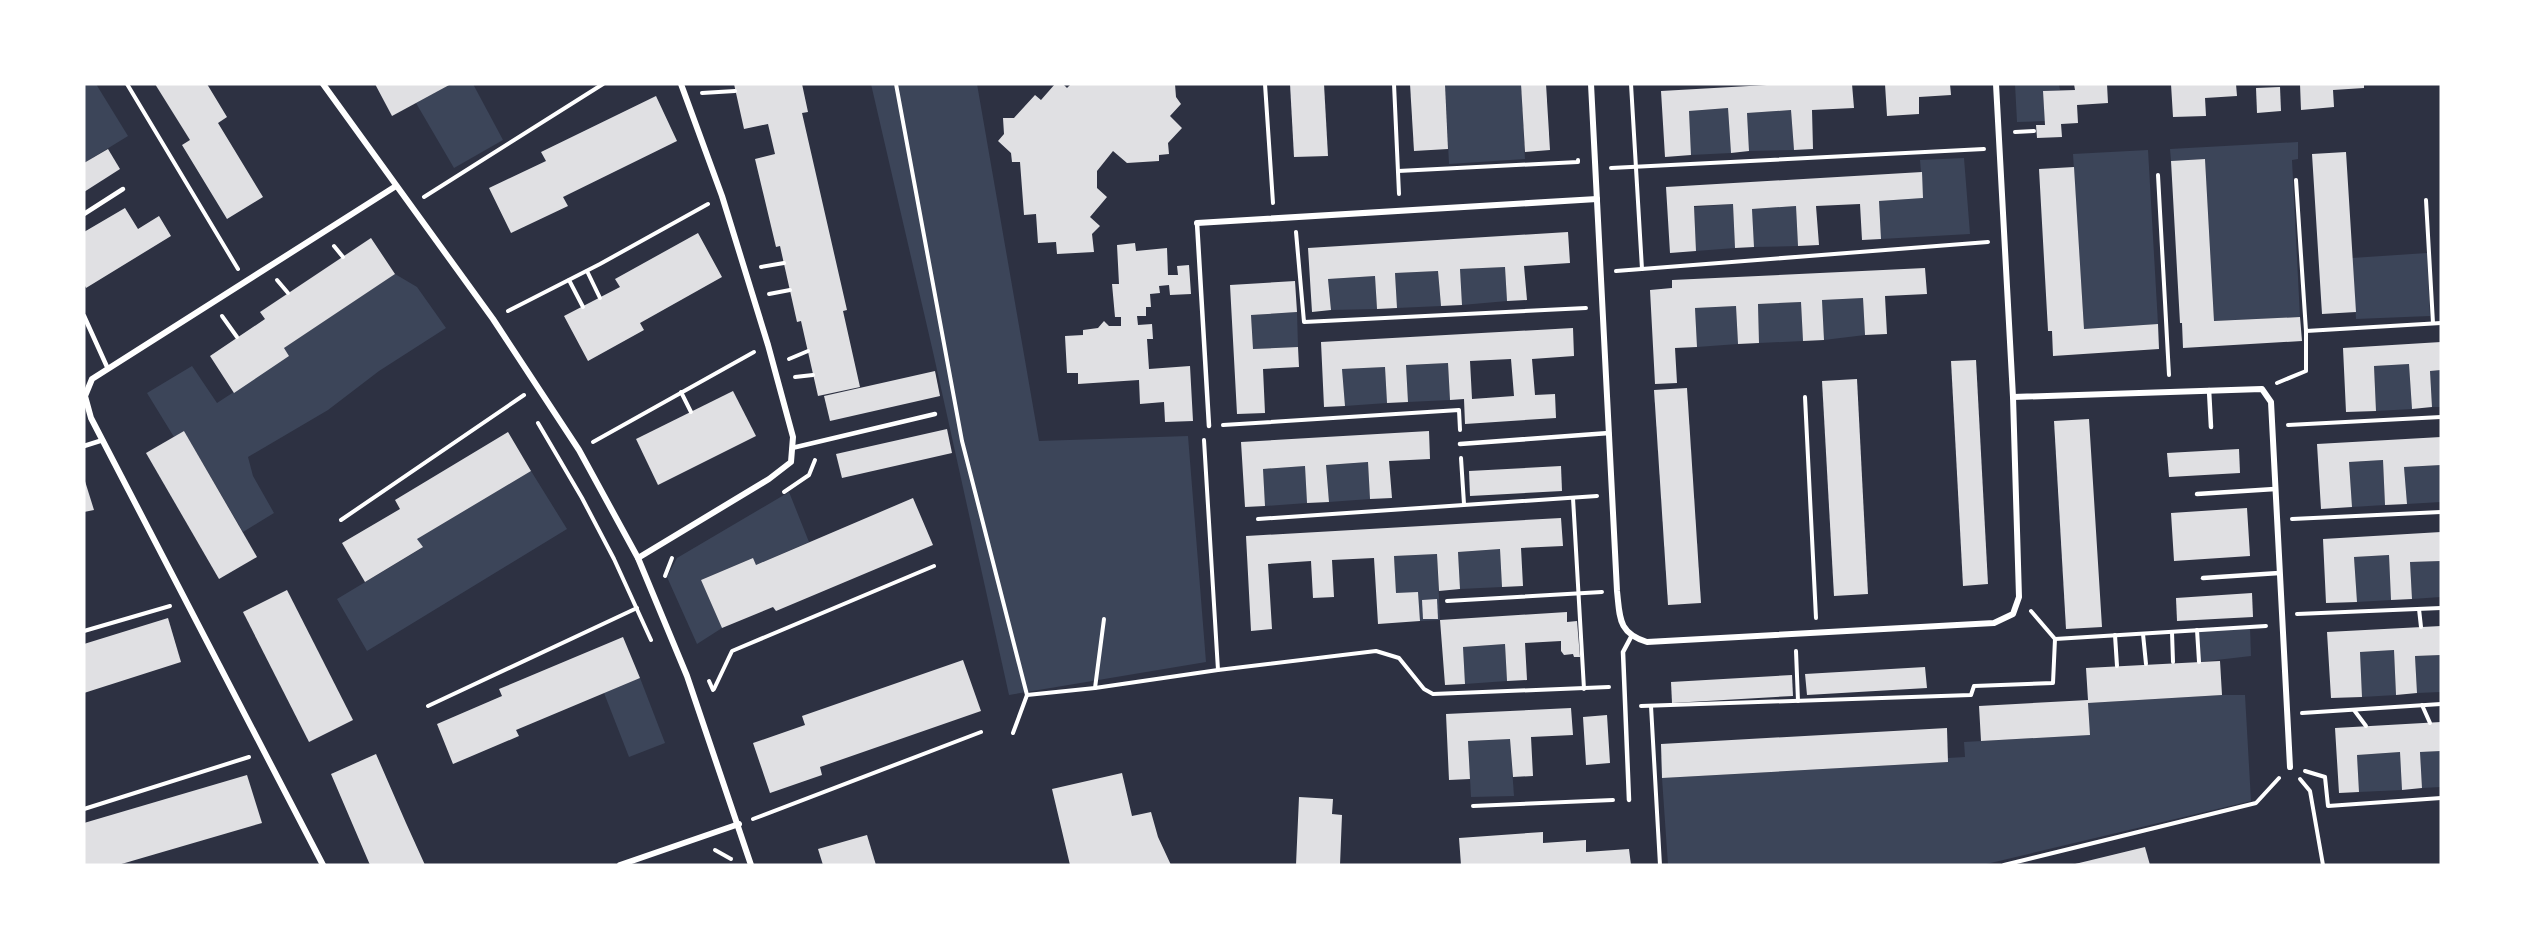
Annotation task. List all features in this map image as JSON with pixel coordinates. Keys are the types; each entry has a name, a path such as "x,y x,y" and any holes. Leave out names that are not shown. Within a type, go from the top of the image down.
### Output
{"street":[{"path":"323,84 493,319 579,450 638,558 687,676 751,865"},
{"path":"638,558 769,479 791,462 793,437 768,345 722,196 681,84"},
{"path":"1590,84 1617,591 1620,620 1631,637 1647,642 1995,623 2013,614 2019,597 2013,397 1996,84"},
{"path":"323,865 90,418 85,396 92,379 396,186"},
{"path":"1197,224 1597,199"},
{"path":"2013,397 2262,389 2271,402 2290,767"},
{"path":"620,865 739,824"}],"lane":[{"path":"84,214 123,189"},
{"path":"1197,224 1209,426"},
{"path":"84,316 108,369"},
{"path":"2209,390 2211,427"},
{"path":"792,448 935,414"},
{"path":"1460,444 1609,433"},
{"path":"84,446 103,440"},
{"path":"2197,494 2275,489"},
{"path":"2203,578 2279,573"},
{"path":"1629,800 1623,652 1631,637"}],"path":[{"path":"127,84 246,282"},
{"path":"411,205 603,84"},
{"path":"896,84 962,441 1027,695 1012,733"},
{"path":"1264,84 1274,218"},
{"path":"1394,84 1399,210"},
{"path":"1631,84 1642,269"},
{"path":"701,93 735,91"},
{"path":"2014,132 2034,131"},
{"path":"1595,169 1999,148"},
{"path":"1398,171 1578,162 1577,151"},
{"path":"2158,175 2170,391"},
{"path":"2262,389 2306,371 2306,331 2296,180"},
{"path":"506,312 587,271 722,196"},
{"path":"2426,200 2433,323"},
{"path":"1295,217 1304,322 1602,307"},
{"path":"329,240 343,257"},
{"path":"1600,273 2003,241"},
{"path":"760,267 784,263"},
{"path":"587,271 600,298"},
{"path":"274,276 288,293"},
{"path":"569,280 582,307"},
{"path":"768,294 790,290"},
{"path":"220,312 237,337"},
{"path":"2306,331 2441,323"},
{"path":"579,450 768,345"},
{"path":"789,359 797,386"},
{"path":"795,378 813,375"},
{"path":"681,392 691,412"},
{"path":"341,520 522,396 528,406"},
{"path":"1805,397 1817,633"},
{"path":"1218,670 1203,430 1209,426 1459,410 1464,504"},
{"path":"534,416 582,498 614,559 655,649"},
{"path":"2272,426 2441,417"},
{"path":"781,494 809,475 816,457 812,443"},
{"path":"1258,519 1613,495"},
{"path":"1573,497 1584,689"},
{"path":"2276,520 2441,512"},
{"path":"664,582 673,556"},
{"path":"713,690 732,651 934,566"},
{"path":"1447,601 1617,591"},
{"path":"1626,707 1971,695 1974,686 2053,682 2055,639 2019,597"},
{"path":"428,706 654,600"},
{"path":"84,631 184,601"},
{"path":"2282,615 2441,608"},
{"path":"2419,609 2421,627"},
{"path":"1095,688 1104,619"},
{"path":"2055,639 2282,626"},
{"path":"2197,630 2199,662"},
{"path":"2172,632 2173,663"},
{"path":"1796,634 1798,701"},
{"path":"2143,634 2146,664"},
{"path":"2115,635 2117,666"},
{"path":"1027,695 1376,651 1399,658 1424,689 1433,694 1625,687"},
{"path":"687,676 713,690"},
{"path":"708,679 713,690"},
{"path":"2287,714 2441,704"},
{"path":"2422,705 2430,723"},
{"path":"1651,706 1660,865"},
{"path":"2354,709 2366,726"},
{"path":"739,824 981,732"},
{"path":"84,808 265,752"},
{"path":"2290,767 2325,777 2328,806 2441,798"},
{"path":"2004,865 2256,803 2290,767"},
{"path":"2290,767 2310,791 2323,865"},
{"path":"1473,806 1629,800"},
{"path":"722,830 733,865"}],"shaded area":[{"path":"84,84 96,84 128,136 84,163"},
{"path":"451,84 473,84 503,140 454,168 416,103"},
{"path":"871,84 977,84 1039,441 1188,436 1206,662 1009,695"},
{"path":"1445,84 1521,84 1525,159 1449,164"},
{"path":"2015,84 2059,84 2060,90 2043,91 2045,121 2017,122"},
{"path":"1728,108 1731,153 1691,155 1689,111"},
{"path":"1791,110 1794,150 1749,151 1747,113"},
{"path":"2298,142 2298,159 2292,160 2300,317 2214,321 2205,159 2171,161 2170,149"},
{"path":"2148,150 2158,324 2084,329 2073,154"},
{"path":"1964,158 1970,234 1881,239 1879,201 1923,198 1920,160"},
{"path":"1733,204 1735,248 1696,251 1694,207"},
{"path":"1796,206 1798,246 1754,247 1752,209"},
{"path":"2427,253 2430,316 2356,319 2352,258"},
{"path":"1505,267 1507,301 1462,305 1460,269"},
{"path":"1438,271 1441,306 1397,308 1395,273"},
{"path":"395,274 417,287 446,328 379,371 328,410 248,457 253,476 274,513 243,532 184,431 174,437 147,393 192,366 217,403 289,356 284,348"},
{"path":"1375,276 1377,309 1331,310 1328,279"},
{"path":"1863,298 1865,335 1824,340 1822,300"},
{"path":"1801,302 1803,341 1759,343 1758,304"},
{"path":"1736,306 1738,344 1697,347 1695,308"},
{"path":"1297,312 1298,347 1253,349 1251,315"},
{"path":"1448,363 1450,400 1408,402 1406,365"},
{"path":"2409,364 2412,409 2376,411 2374,366"},
{"path":"1385,367 1387,403 1345,406 1342,369"},
{"path":"2441,370 2441,407 2432,407 2430,371"},
{"path":"2383,460 2385,505 2352,507 2349,462"},
{"path":"1368,462 1370,499 1329,502 1326,465"},
{"path":"2441,465 2441,502 2407,504 2404,467"},
{"path":"1305,466 1307,503 1265,506 1263,469"},
{"path":"531,471 567,529 367,651 337,599 422,548 417,539"},
{"path":"789,492 809,542 756,565 753,558 701,580 722,628 697,644 667,577 677,558"},
{"path":"1500,549 1502,587 1460,589 1458,552"},
{"path":"1437,554 1440,620 1420,621 1418,593 1396,593 1394,556"},
{"path":"2389,555 2391,600 2357,602 2354,557"},
{"path":"2441,561 2441,597 2412,599 2410,562"},
{"path":"2250,627 2251,656 2199,662 2197,630"},
{"path":"1505,644 1507,681 1465,684 1463,647"},
{"path":"2394,650 2396,695 2362,697 2360,652"},
{"path":"2441,655 2441,692 2417,693 2415,656"},
{"path":"640,678 665,743 629,757 604,693"},
{"path":"2245,695 2251,801 1982,865 1668,865 1662,778 1948,762 1948,758 1965,757 1964,742 2089,735 2088,703"},
{"path":"1510,739 1514,796 1471,797 1468,741"},
{"path":"2441,751 2441,787 2422,788 2420,752"},
{"path":"2400,752 2402,790 2359,792 2357,755"}],"building":[{"path":"155,84 207,84 227,117 218,123 263,197 227,219 182,145 190,140"},
{"path":"375,84 451,84 392,116"},
{"path":"734,84 802,84 808,112 802,113 847,310 843,311 860,387 818,396 801,321 797,322 780,246 776,247 755,159 775,154 768,124 744,129"},
{"path":"1055,84 1063,84 1067,88 1071,84 1175,84 1176,97 1181,104 1170,116 1182,128 1168,143 1169,154 1159,155 1159,161 1127,163 1113,151 1097,171 1097,188 1107,197 1090,217 1100,226 1092,234 1094,252 1057,254 1056,242 1038,243 1036,214 1024,215 1020,162 1012,162 1011,153 998,141 1004,134 1003,118 1014,118 1035,95 1041,100"},
{"path":"1290,84 1324,84 1328,156 1294,157"},
{"path":"1410,84 1445,84 1448,149 1414,151"},
{"path":"1521,84 1546,84 1550,150 1525,152"},
{"path":"1785,84 1852,84 1854,108 1812,110 1813,149 1794,150 1791,110 1747,113 1749,151 1731,153 1728,108 1689,111 1691,155 1665,157 1661,91"},
{"path":"1885,84 1950,84 1951,95 1919,97 1919,114 1887,116"},
{"path":"2074,84 2107,84 2108,103 2077,105 2078,123 2061,124 2062,137 2037,138 2036,125 2045,125 2043,91 2075,90"},
{"path":"2171,84 2236,84 2237,96 2205,98 2206,116 2173,117"},
{"path":"2300,84 2364,84 2364,88 2333,90 2334,107 2301,110"},
{"path":"2280,87 2281,111 2257,113 2256,88"},
{"path":"656,96 677,141 563,197 568,206 511,233 489,188 546,161 541,152"},
{"path":"108,149 120,169 84,192 84,163"},
{"path":"2346,152 2356,312 2322,314 2312,154"},
{"path":"2205,159 2214,321 2300,317 2302,341 2183,348 2171,161"},
{"path":"2074,167 2084,329 2158,324 2159,349 2053,356 2052,331 2048,331 2039,169"},
{"path":"1922,172 1923,198 1879,201 1881,239 1862,240 1860,204 1816,206 1819,245 1798,246 1796,206 1752,209 1754,247 1735,248 1733,204 1694,206 1696,251 1670,253 1666,187"},
{"path":"125,208 138,229 159,216 171,236 86,288 84,284 84,232"},
{"path":"1568,232 1570,263 1524,266 1527,300 1507,301 1505,267 1460,269 1462,305 1441,306 1438,271 1395,273 1397,308 1377,309 1375,276 1328,279 1331,310 1312,312 1308,248"},
{"path":"698,233 722,277 640,323 644,330 588,361 564,316 620,287 615,279"},
{"path":"371,238 395,274 284,348 289,356 234,393 210,356 265,319 260,312"},
{"path":"1135,243 1136,251 1167,248 1168,275 1178,275 1177,266 1189,265 1191,294 1170,295 1169,285 1159,286 1160,293 1150,294 1151,307 1146,307 1146,316 1137,316 1138,325 1152,324 1153,339 1147,339 1149,369 1190,366 1193,421 1165,422 1164,402 1140,404 1139,380 1078,384 1078,373 1067,373 1065,336 1083,335 1083,330 1098,328 1104,321 1109,326 1121,326 1121,317 1115,317 1112,284 1119,284 1117,245"},
{"path":"1925,268 1927,294 1885,296 1887,334 1865,335 1863,298 1822,300 1824,340 1803,341 1801,302 1758,304 1759,343 1738,344 1736,306 1695,308 1697,347 1675,348 1677,383 1655,384 1650,290 1672,288 1672,280"},
{"path":"1295,281 1297,312 1251,315 1253,349 1298,347 1299,367 1263,369 1265,413 1237,414 1230,285"},
{"path":"1573,328 1574,356 1532,359 1535,395 1555,394 1556,418 1465,424 1464,399 1450,400 1448,363 1406,365 1408,402 1387,403 1385,367 1342,369 1345,406 1324,407 1321,342","holes":["1511,359 1514,396 1472,399 1470,361"]},
{"path":"2441,342 2441,370 2430,371 2432,407 2412,409 2409,364 2374,366 2376,411 2346,412 2343,348"},
{"path":"1976,360 1988,584 1963,586 1951,361"},
{"path":"935,371 940,396 830,421 824,396"},
{"path":"1857,379 1868,594 1834,596 1822,381"},
{"path":"1687,388 1701,603 1668,605 1654,390"},
{"path":"733,391 756,436 658,485 636,439"},
{"path":"2089,419 2102,627 2066,629 2054,421"},
{"path":"947,429 952,453 842,478 836,454"},
{"path":"184,431 257,557 219,579 146,453"},
{"path":"1429,431 1430,459 1389,461 1392,498 1370,499 1368,462 1326,465 1329,502 1307,503 1305,466 1263,469 1265,506 1245,507 1241,442"},
{"path":"508,432 531,471 417,539 423,547 365,582 342,543 400,509 395,500"},
{"path":"2441,437 2441,465 2404,467 2407,504 2385,505 2383,460 2349,462 2352,507 2321,509 2317,444"},
{"path":"2239,449 2240,473 2169,477 2167,453"},
{"path":"1561,466 1562,491 1470,496 1469,471"},
{"path":"84,478 94,510 84,512"},
{"path":"913,498 933,545 776,611 773,607 722,628 701,580 753,558 756,565"},
{"path":"2247,508 2250,556 2174,561 2171,513"},
{"path":"1561,518 1563,546 1521,548 1523,586 1502,587 1500,549 1458,552 1460,589 1439,591 1437,554 1394,556 1396,593 1418,592 1420,621 1378,624 1374,558 1332,560 1334,597 1313,598 1311,561 1268,564 1272,629 1251,631 1246,536"},
{"path":"2441,532 2441,561 2410,562 2412,599 2391,600 2389,555 2354,557 2357,602 2326,603 2323,539"},
{"path":"287,590 353,720 309,742 243,612"},
{"path":"2252,593 2253,617 2177,621 2176,598"},
{"path":"1437,599 1438,619 1423,619 1422,600"},
{"path":"1567,612 1567,622 1577,621 1580,657 1574,657 1573,654 1564,655 1561,651 1561,641 1525,643 1527,680 1507,681 1505,644 1463,647 1465,684 1445,685 1440,620"},
{"path":"168,618 181,662 84,693 84,644"},
{"path":"2441,626 2441,655 2415,656 2417,693 2396,695 2394,650 2360,652 2362,697 2331,698 2327,632"},
{"path":"623,637 640,678 516,730 519,736 453,764 437,724 502,696 499,689"},
{"path":"963,660 981,711 820,767 822,775 770,793 753,743 805,725 802,716"},
{"path":"2220,661 2222,695 2088,703 2090,735 1981,741 1979,706 2088,700 2086,668"},
{"path":"1925,667 1927,688 1807,695 1805,674"},
{"path":"1792,675 1793,696 1672,703 1671,682"},
{"path":"1571,708 1573,735 1531,737 1533,776 1513,777 1510,739 1468,741 1470,779 1449,780 1446,714"},
{"path":"1607,715 1610,763 1586,765 1583,717"},
{"path":"2441,722 2441,751 2420,752 2422,788 2402,790 2400,752 2357,755 2359,792 2339,793 2335,728"},
{"path":"1947,728 1948,762 1662,778 1661,744"},
{"path":"376,754 425,865 370,865 331,774"},
{"path":"1122,773 1132,816 1151,812 1158,837 1171,865 1070,865 1052,789"},
{"path":"247,775 262,823 118,865 84,865 84,823"},
{"path":"1299,797 1333,799 1332,814 1342,815 1340,865 1296,865"},
{"path":"1543,832 1543,843 1586,840 1586,852 1629,849 1631,865 1461,865 1459,838"},
{"path":"867,835 876,865 823,865 818,849"},
{"path":"2145,847 2150,865 2075,865 2075,864"}]}
